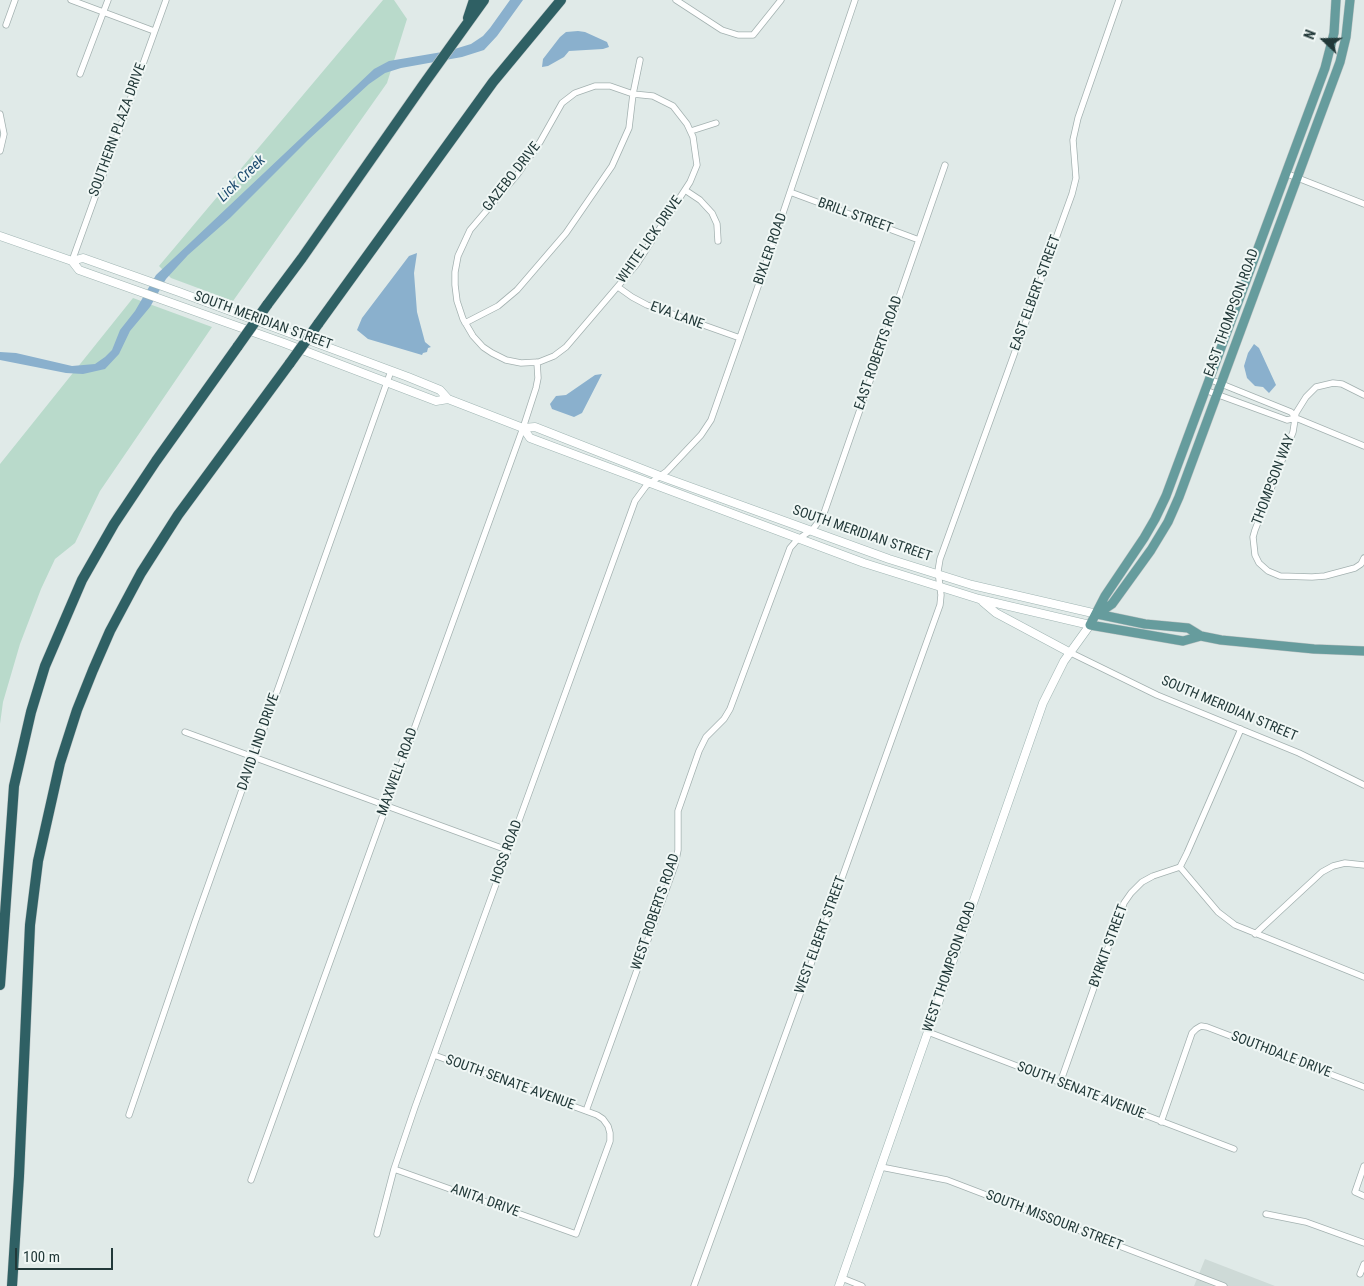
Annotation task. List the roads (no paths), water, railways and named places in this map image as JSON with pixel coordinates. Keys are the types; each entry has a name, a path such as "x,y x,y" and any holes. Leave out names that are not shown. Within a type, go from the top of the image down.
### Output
{"highway":[{"path":"463,31 474,0"},
{"path":"0,985 14,786 31,712 46,666 82,580 114,524 484,0"},
{"path":"512,58 554,0"},
{"path":"12,1286 30,925 39,852 60,763 93,670 110,631 141,573 183,508 493,82 561,0"}],"main road":[{"name":"EAST THOMPSON ROAD","path":"1070,652 1097,614 1105,596 1144,538 1162,507 1330,55 1334,33 1336,0"},
{"name":"EAST THOMPSON ROAD","path":"1097,614 1112,604 1151,550 1168,522 1179,497 1343,51 1350,0"},
{"name":"SOUTH MERIDIAN STREET","path":"0,236 72,261 79,270 171,302 436,401 448,399"},
{"name":"SOUTH MERIDIAN STREET","path":"72,261 83,258 392,371 440,390 448,399 522,428 535,428 798,540 864,563 940,582 998,592 1145,624 1188,628 1201,636"},
{"name":"SOUTH MERIDIAN STREET","path":"522,428 530,438 808,533 940,582 979,599 1090,625 1183,641 1201,636 1280,647 1364,651"},
{"name":"SOUTH MERIDIAN STREET","path":"979,599 996,612 1070,652"},
{"name":"WEST THOMPSON ROAD","path":"840,1282 1044,703 1059,670 1070,652"}],"street":[{"path":"6,25 15,0"},
{"path":"71,0 154,31"},
{"path":"80,74 108,0"},
{"name":"SOUTHERN PLAZA DRIVE","path":"72,261 166,0"},
{"path":"676,0 722,30 738,35 753,35 781,0"},
{"name":"BIXLER ROAD","path":"654,480 668,469 708,426 740,338 855,0"},
{"name":"EAST ELBERT STREET","path":"940,582 940,559 1072,194 1076,175 1073,140 1078,118 1119,0"},
{"path":"465,323 498,306 507,299 579,216 612,166 629,128 640,60"},
{"name":"GAZEBO DRIVE","path":"465,323 458,304 455,283 457,260 464,242 476,223 517,175 540,142 562,103 574,93 595,86 610,86 633,94"},
{"name":"WHITE LICK DRIVE","path":"465,323 479,342 498,357 516,363 537,362 554,356 566,347 636,265 685,190 697,165 693,136 680,113 673,106 653,96 633,94"},
{"path":"0,150 4,134 1,115"},
{"path":"691,131 716,123"},
{"name":"EAST ROBERTS ROAD","path":"808,533 822,516 944,166"},
{"path":"1286,173 1364,204"},
{"path":"685,190 700,200 712,213 717,224 718,241"},
{"name":"BRILL STREET","path":"790,192 919,240"},
{"name":"EVA LANE","path":"618,286 632,297 647,305 740,338"},
{"name":"MAXWELL ROAD","path":"251,1180 536,388 538,378 537,362"},
{"name":"DAVID LIND DRIVE","path":"129,1115 253,758 392,371"},
{"path":"1209,379 1292,412 1296,418 1364,446"},
{"name":"THOMPSON WAY","path":"1362,565 1320,577 1280,576 1268,571 1259,563 1255,555 1253,543 1254,530 1293,432 1299,407 1306,397 1313,389 1324,384 1342,384 1364,395"},
{"path":"1205,390 1287,420 1296,418"},
{"name":"HOSS ROAD","path":"377,1234 394,1169 434,1055 635,501 640,492 654,480"},
{"name":"WEST ROBERTS ROAD","path":"586,1111 675,865 678,850 678,811 699,751 706,737 724,719 730,709 790,548 808,533"},
{"path":"1362,565 1364,558"},
{"name":"WEST ELBERT STREET","path":"694,1286 940,605 940,582"},
{"name":"SOUTH MERIDIAN STREET","path":"1070,652 1164,698 1316,761 1364,785"},
{"path":"1241,729 1180,867 1222,916 1238,927 1364,977"},
{"path":"185,732 507,850"},
{"path":"1255,934 1322,872 1344,863 1364,865"},
{"name":"BYRKIT STREET","path":"1060,1083 1124,904 1131,893 1142,882 1152,876 1180,867"},
{"name":"SOUTHDALE DRIVE","path":"1161,1122 1192,1033 1197,1028 1207,1026 1364,1087"},
{"name":"SOUTH SENATE AVENUE","path":"928,1032 1234,1149"},
{"name":"SOUTH SENATE AVENUE","path":"434,1055 586,1111"},
{"name":"ANITA DRIVE","path":"394,1169 576,1234 610,1139 610,1129 604,1120 586,1111"},
{"name":"SOUTH MISSOURI STREET","path":"881,1166 947,1180 1224,1286"},
{"path":"1364,1166 1355,1192 1364,1196"},
{"path":"1266,1214 1306,1222 1364,1243"},
{"path":"1360,1274 1364,1264"},
{"path":"840,1282 862,1286"}],"water":[{"name":"Lick Creek","path":"510,0 523,0 497,36 484,50 462,57 401,68 385,73 369,84 308,140 230,218 188,255 166,279 150,307 130,331 119,354 105,369 83,374 66,373 0,360 0,352 16,353 72,366 95,364 105,357 112,350 120,330 135,311 156,275 374,69 389,61 448,51 471,44 483,36"},
{"path":"566,32 585,32 607,42 609,47 569,51 564,57 548,66 542,67 543,59 560,37"},
{"path":"417,253 414,273 417,312 425,342 431,347 422,355 368,339 357,330 362,318 409,256"},
{"path":"1254,344 1259,348 1276,385 1269,393 1263,387 1255,386 1247,378 1244,366 1248,353"},
{"path":"602,374 582,413 574,417 552,409 550,404 556,396 566,395 595,375"}]}
